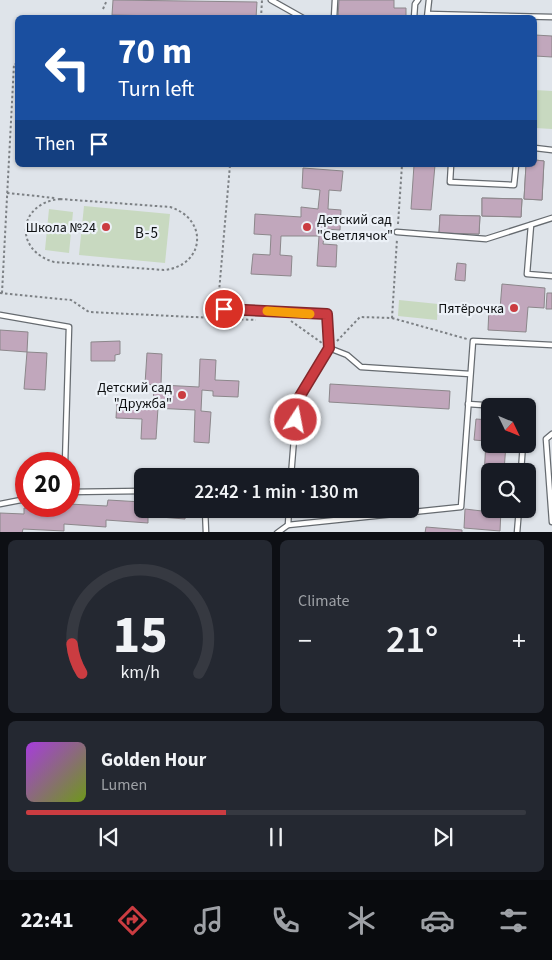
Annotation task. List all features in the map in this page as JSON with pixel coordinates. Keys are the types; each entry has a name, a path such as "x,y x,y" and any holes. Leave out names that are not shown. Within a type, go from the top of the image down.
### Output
{"lane":[{"path":"270,0 298,15"},
{"path":"334,15 335,0"},
{"path":"414,15 414,4 418,0"},
{"path":"428,15 429,0"},
{"path":"537,17 552,17"},
{"path":"537,148 552,150"},
{"path":"450,167 450,182 514,185 516,167"},
{"path":"398,232 486,239 552,218"},
{"path":"531,225 526,274 552,276"},
{"path":"224,309 327,314 329,348 297,401 292,468"},
{"path":"0,315 69,327 65,452"},
{"path":"277,532 288,525 461,507 473,341 552,345"},
{"path":"329,348 347,355 361,367 470,374"},
{"path":"468,404 481,405"},
{"path":"552,434 546,439 552,522"},
{"path":"80,492 134,491"},
{"path":"0,504 15,501"},
{"path":"205,518 206,532"},
{"path":"288,518 288,525"},
{"path":"517,532 518,518"}],"path":[{"path":"103,9 107,0"},
{"path":"261,15 262,0"},
{"path":"15,64 1,293 71,300 89,312 262,320"},
{"path":"224,309 218,292 230,167"},
{"path":"392,318 402,167"},
{"path":"8,194 170,207 181,210 190,218 196,229 197,241 194,253 186,263 175,269 164,270 54,262 42,258 32,251 27,240 27,222 37,206 48,200 60,199"},
{"path":"291,321 329,348 360,316 392,318 473,341"}],"green space":[{"path":"537,90 552,91 552,129 537,128"},
{"path":"84,206 170,214 165,263 79,255"},
{"path":"49,209 73,212 69,253 45,250"},
{"path":"399,300 438,304 437,320 398,316"}],"building":[{"path":"113,0 257,2 256,15 112,15"},
{"path":"339,0 394,0 394,8 406,8 406,15 338,15"},
{"path":"537,35 552,36 552,57 537,56"},
{"path":"537,160 544,161 542,200 524,199 526,167 537,167"},
{"path":"537,160 544,161 542,200 524,199 526,167 537,167"},
{"path":"414,167 435,167 431,210 411,209"},
{"path":"303,168 343,171 341,191 329,190 328,209 341,210 340,230 325,229 323,244 337,245 336,267 317,266 319,236 281,236 280,255 292,256 291,276 251,274 253,254 270,255 271,235 254,234 255,214 301,217 301,207 318,209 320,190 302,188"},
{"path":"482,198 522,199 521,217 482,216"},
{"path":"482,198 522,199 521,217 482,216"},
{"path":"440,215 480,216 479,234 439,233"},
{"path":"440,215 480,216 479,234 439,233"},
{"path":"457,263 466,264 465,281 455,280"},
{"name":"Пятёрочка","path":"502,284 545,288 544,308 528,307 526,332 488,330 489,308 500,309"},
{"path":"547,293 552,293 552,309 546,309"},
{"path":"0,330 28,332 27,352 0,350"},
{"path":"120,341 120,354 115,355 115,361 91,361 91,342"},
{"path":"27,352 47,353 45,390 24,389"},
{"path":"147,353 162,354 161,385 199,387 200,359 216,360 215,380 239,381 238,397 213,396 213,391 202,390 201,411 211,412 209,443 194,442 195,410 153,408 154,385 145,384"},
{"path":"330,384 450,391 449,409 329,402"},
{"path":"117,402 149,404 148,408 158,408 156,439 141,439 142,419 116,418"},
{"path":"476,419 481,419 481,441 474,440"},
{"path":"485,453 505,453 505,463 485,463"},
{"path":"108,500 134,502 134,518 148,518 148,523 106,520 106,527 64,524 64,531 23,529 22,532 0,532 0,513 15,514 15,517 80,517 80,505 107,506"},
{"path":"465,509 481,511 481,518 501,518 500,531 464,528"},
{"path":"426,527 462,530 462,532 425,532"}],"slow traffic":[{"path":"267,311 310,314"}],"place":[{"name":"Школа №24","path":"106,227"},
{"name":"Детский сад \"Светлячок\"","path":"307,227"},
{"name":"Пятёрочка","path":"514,308"},
{"name":"Детский сад \"Дружба\"","path":"182,395"}],"district":[{"name":"В-5","path":"147,233"}],"route":[{"path":"224,309 327,314 329,348 297,401 296,420"}]}
